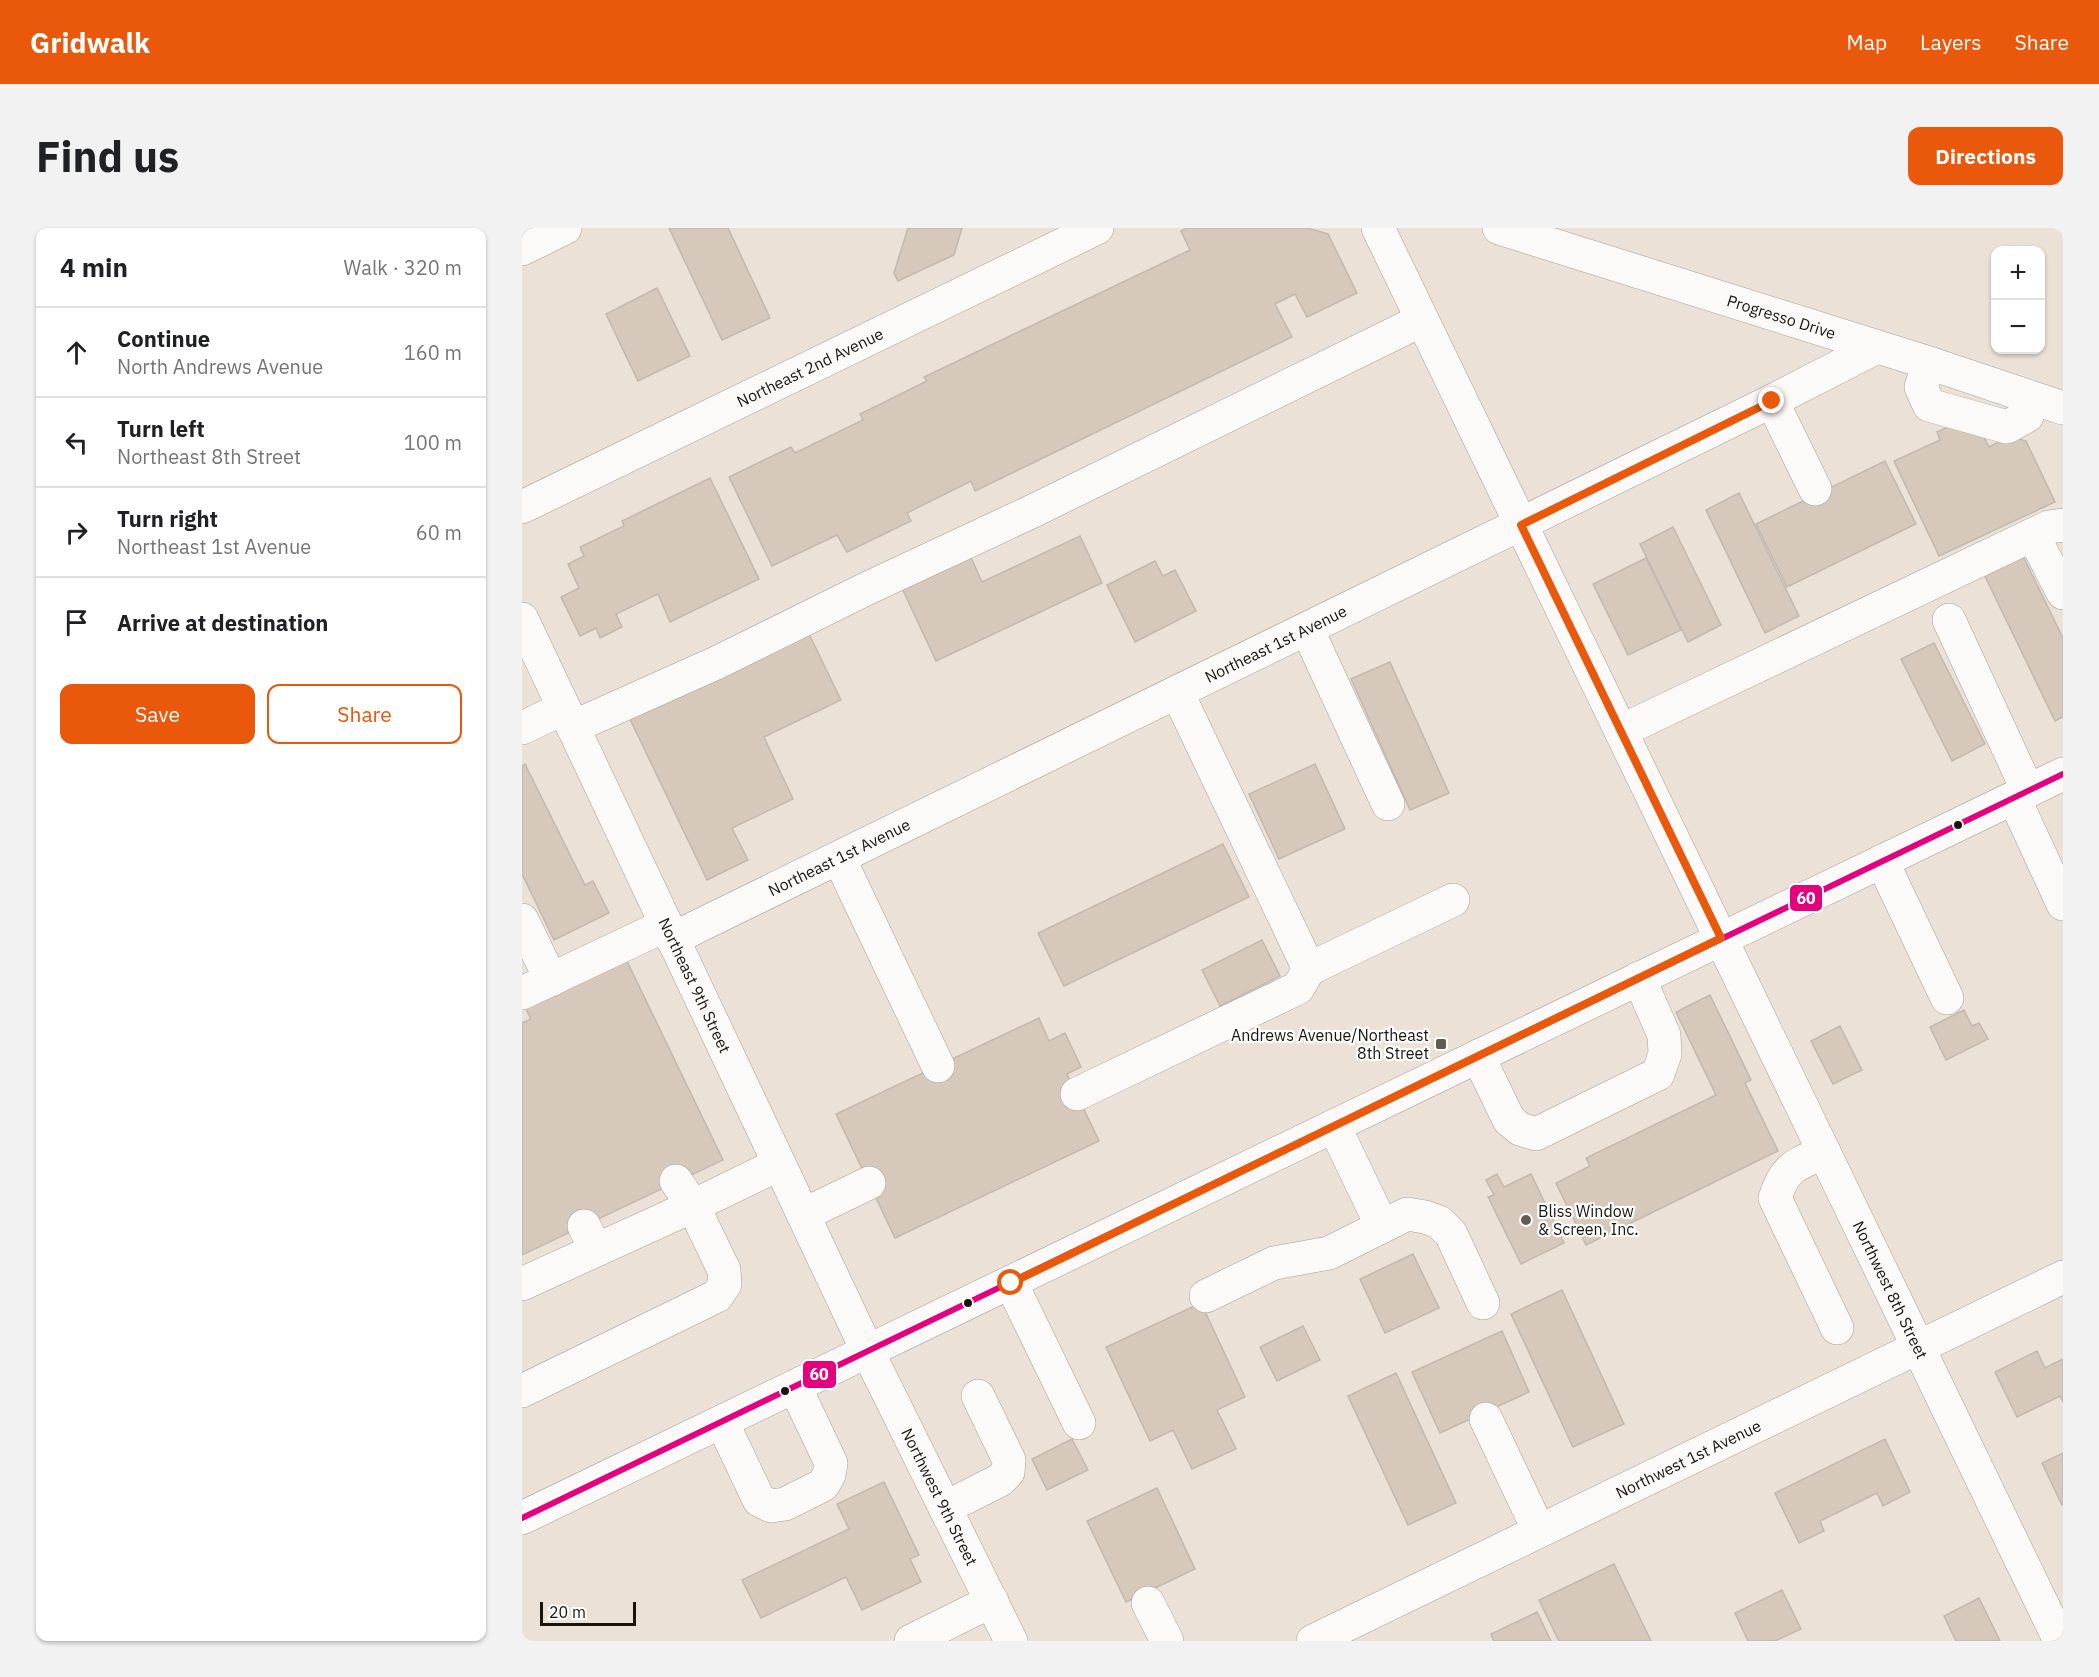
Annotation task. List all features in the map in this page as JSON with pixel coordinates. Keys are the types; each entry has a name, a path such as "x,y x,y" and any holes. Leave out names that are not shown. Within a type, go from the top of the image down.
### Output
{"street":[{"path":"522,249 565,228"},
{"name":"Northeast 2nd Avenue","path":"522,507 1096,228"},
{"name":"Northwest 8th Street","path":"1378,228 2060,1641"},
{"name":"Progresso Drive","path":"1499,228 1929,363 2048,403"},
{"path":"522,728 568,718 716,663 868,588 1425,327"},
{"name":"Northeast 1st Avenue","path":"536,986 611,951 669,932 839,858 1521,525 1877,347"},
{"path":"1929,363 1921,387 1940,415 1995,431 2048,403"},
{"path":"1772,401 1815,489"},
{"path":"1621,731 2048,530 2063,593"},
{"name":"Northeast 9th Street","path":"522,619 868,1352"},
{"path":"1949,620 2021,794 2063,904"},
{"path":"1307,629 1388,804"},
{"path":"1177,692 1309,969"},
{"path":"522,1518 2063,774"},
{"path":"839,858 938,1066"},
{"path":"1882,861 1947,998"},
{"path":"1077,1094 1298,988 1309,969 1453,900"},
{"path":"522,920 536,986"},
{"path":"1478,1056 1509,1120 1520,1129 1536,1134 1658,1074 1665,1054 1664,1035 1639,978"},
{"path":"1334,1126 1382,1226"},
{"path":"1824,1152 1791,1168 1780,1182 1775,1198 1837,1328"},
{"path":"524,1279 590,1238 685,1194 779,1164"},
{"path":"803,1215 869,1184"},
{"path":"522,1391 717,1296 725,1284 724,1270 685,1194"},
{"path":"1206,1296 1274,1263 1329,1253 1407,1214 1439,1222 1451,1234 1483,1303"},
{"name":"Northwest 1st Avenue","path":"1313,1641 2063,1277"},
{"path":"1011,1283 1079,1423"},
{"name":"Northwest 9th Street","path":"868,1352 1011,1641"},
{"path":"723,1422 759,1500 771,1506 785,1504 823,1485 829,1475 831,1463 795,1387"},
{"path":"945,1508 1000,1480 1008,1472 1009,1460 978,1396"},
{"path":"1486,1419 1539,1531"},
{"path":"911,1641 992,1601"},
{"path":"1148,1603 1167,1641"}],"building":[{"path":"669,228 728,228 770,318 722,340"},
{"path":"908,228 962,228 954,255 898,281 894,273"},
{"path":"1187,228 1307,228 1328,234 1357,293 1307,317 1295,294 1275,304 1292,337 975,491 971,481 907,513 911,521 847,552 837,535 772,566 729,477 791,447 795,453 863,420 860,414 927,381 924,377 1190,250 1181,231"},
{"path":"657,288 690,356 638,381 606,314"},
{"path":"1966,419 1978,425 1989,447 2010,436 2026,441 2055,502 1939,556 1894,461 1940,440 1937,432"},
{"path":"1885,461 1916,524 1787,587 1756,524"},
{"path":"710,478 759,579 670,622 658,594 616,614 622,627 600,638 596,628 580,636 561,597 579,588 568,564 584,556 580,547 624,526 622,521"},
{"path":"1739,493 1799,616 1765,633 1706,510"},
{"path":"1673,527 1721,625 1688,642 1640,544"},
{"path":"1080,536 1102,583 936,661 901,586 969,553 982,582"},
{"path":"2021,552 2063,638 2063,717 2055,721 1982,570"},
{"path":"1646,558 1681,630 1628,655 1593,584"},
{"path":"1155,561 1163,576 1175,570 1196,611 1135,642 1107,585"},
{"path":"808,632 841,700 764,737 793,799 732,828 748,860 707,880 629,717"},
{"path":"1934,643 1985,744 1952,761 1901,659"},
{"path":"1390,662 1449,793 1410,810 1351,679"},
{"path":"525,764 585,885 593,881 609,913 554,940 522,874 522,766"},
{"path":"1315,764 1345,829 1279,859 1249,794"},
{"path":"1223,844 1249,897 1064,986 1038,933"},
{"path":"1262,940 1280,976 1220,1006 1202,970"},
{"path":"624,955 723,1160 522,1255 522,1023 531,1019 523,1003"},
{"path":"1710,995 1751,1080 1745,1083 1778,1151 1586,1245 1556,1183 1590,1166 1586,1158 1716,1095 1676,1012"},
{"path":"1964,1010 1972,1026 1979,1023 1988,1039 1946,1060 1930,1027"},
{"path":"1039,1018 1049,1041 1065,1033 1081,1067 1067,1074 1099,1141 895,1238 836,1114"},
{"path":"1840,1026 1862,1070 1833,1084 1811,1041"},
{"name":"Bliss Window & Screen, Inc.","path":"1497,1174 1504,1187 1531,1174 1564,1243 1521,1264 1488,1197 1494,1195 1486,1180"},
{"path":"1413,1254 1439,1308 1385,1333 1360,1279"},
{"path":"1562,1290 1624,1424 1573,1447 1511,1314"},
{"path":"1201,1303 1245,1397 1217,1410 1236,1449 1192,1469 1173,1430 1150,1441 1106,1347"},
{"path":"1303,1326 1320,1360 1277,1381 1260,1347"},
{"path":"1502,1331 1529,1392 1440,1433 1412,1372"},
{"path":"2037,1351 2045,1368 2063,1359 2063,1402 2060,1396 2017,1417 1995,1372"},
{"path":"1396,1373 1456,1503 1408,1525 1348,1396"},
{"path":"1072,1439 1088,1470 1047,1490 1032,1459"},
{"path":"1885,1439 1910,1492 1883,1506 1877,1493 1820,1521 1824,1531 1799,1543 1775,1493"},
{"path":"2063,1453 2063,1504 2062,1505 2042,1463"},
{"path":"884,1482 919,1555 910,1559 921,1582 862,1610 846,1577 761,1618 742,1580 849,1529 837,1504"},
{"path":"1157,1488 1195,1569 1126,1602 1087,1521"},
{"path":"1614,1564 1651,1641 1559,1641 1539,1600"},
{"path":"1782,1590 1801,1629 1775,1641 1748,1641 1735,1613"},
{"path":"1979,1598 2000,1641 1956,1641 1944,1616"},
{"path":"1537,1612 1551,1641 1494,1641 1491,1634"}],"transit line":[{"name":"60","path":"522,1518 2063,774"}],"place":[{"name":"Andrews Avenue/Northeast 8th Street","path":"1441,1044"},
{"name":"Bliss Window & Screen, Inc.","path":"1526,1220"}],"route":[{"path":"1011,1283 1721,938 1521,525 1772,401"}]}
